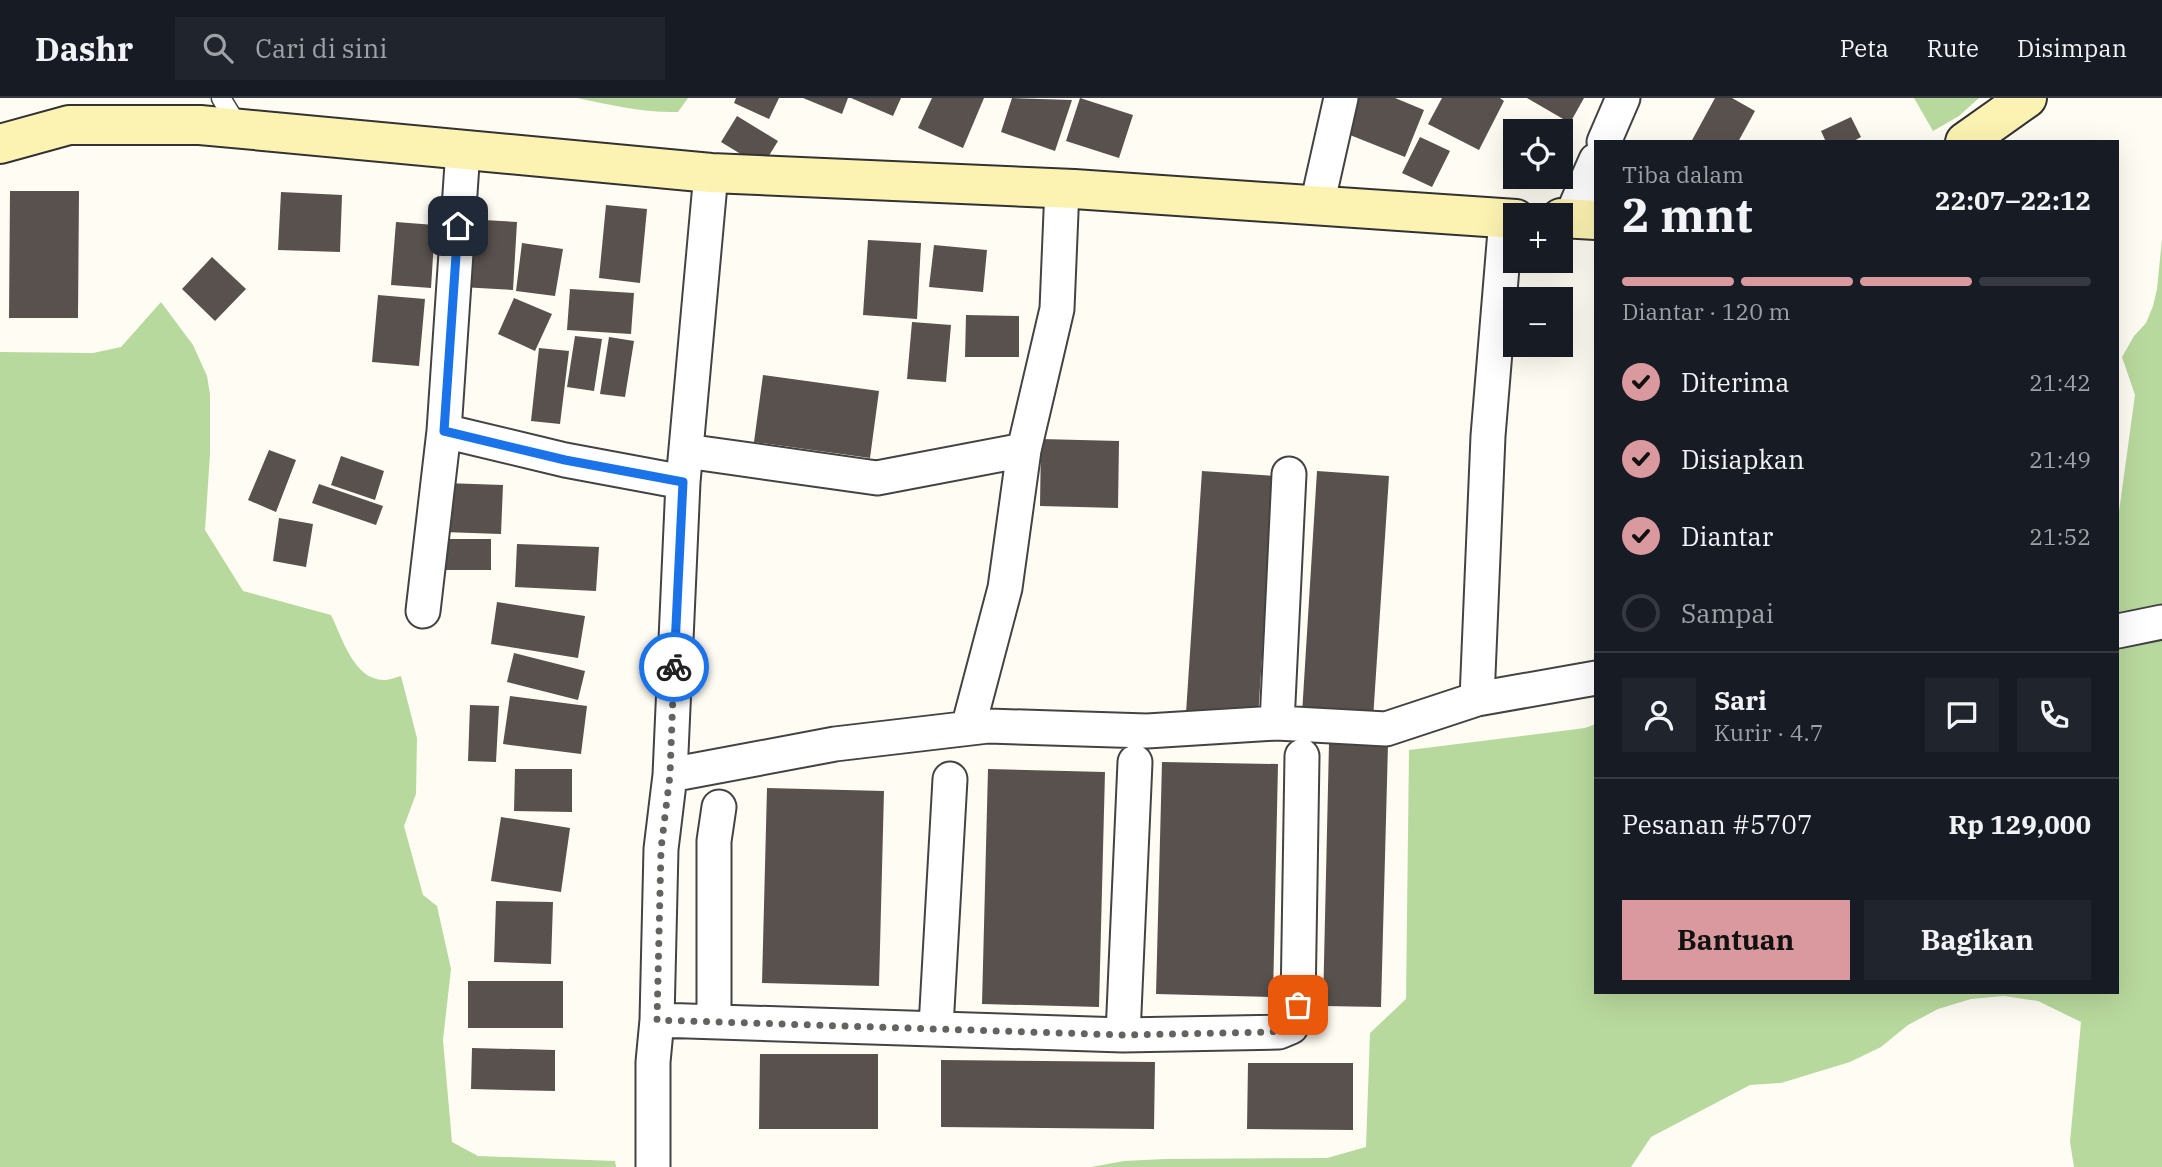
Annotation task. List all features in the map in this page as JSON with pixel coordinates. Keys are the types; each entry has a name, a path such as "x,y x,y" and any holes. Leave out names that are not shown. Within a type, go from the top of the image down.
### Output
{"main road":[{"path":"1968,140 2027,98"},
{"path":"0,144 69,125 200,125 230,113 463,149 711,173 1062,188 1503,218"}],"street":[{"path":"1317,205 1341,98"},
{"path":"1605,140 1623,98"},
{"path":"423,611 444,431 463,149"},
{"path":"1576,218 1594,166"},
{"path":"653,1167 653,1062 657,1020 661,849 670,775 685,466 711,173"},
{"path":"968,728 1005,588 1024,450 1057,309 1062,188"},
{"path":"1477,699 1488,436 1505,273"},
{"path":"444,431 565,460 877,478 1024,450"},
{"path":"1277,723 1289,474"},
{"path":"2119,631 2162,622"},
{"path":"670,775 835,744 988,726 1147,731 1277,723 1386,729 1477,699 1594,678"},
{"path":"657,1020 1123,1035 1268,1032 1291,1027 1298,1005 1301,756"},
{"path":"1123,1035 1135,762"},
{"path":"936,1027 950,779"},
{"path":"714,1021 714,841 719,807"}],"green space":[{"path":"577,98 688,98 678,112 665,112"},
{"path":"1914,98 1979,98 1959,116 1933,131"},
{"path":"2162,239 2162,1167 2074,1167 2070,1142 2081,1022 2038,1001 2004,996 1971,999 1938,1009 1908,1025 1881,1047 1850,1062 1781,1083 1750,1085 1651,1137 1631,1167 1091,1167 1124,1161 1164,1159 1327,1158 1366,1147 1370,1033 1406,999 1409,750 1594,725 1594,994 2119,994 2119,512 2135,395 2122,357 2134,336 2146,323 2157,289"},
{"path":"161,302 193,345 207,376 210,394 210,454 205,530 243,591 331,615 350,656 365,673 385,680 401,676 417,738 416,794 404,826 423,895 437,906 451,969 443,1040 452,1142 478,1156 615,1161 616,1167 0,1167 0,352 93,353 121,347"}],"building":[{"path":"736,98 779,98 769,119 734,103"},
{"path":"803,98 848,98 842,114"},
{"path":"851,98 901,98 893,116"},
{"path":"932,98 984,98 963,148 918,128"},
{"path":"1012,98 1072,100 1055,151 1001,132"},
{"path":"1080,98 1133,115 1119,158 1066,141"},
{"path":"1353,98 1395,98 1424,110 1405,157 1340,131"},
{"path":"1442,98 1500,98 1504,101 1479,150 1428,124"},
{"path":"1527,98 1584,98 1572,119 1563,119"},
{"path":"1715,98 1732,98 1755,111 1739,140 1692,140"},
{"path":"737,116 778,141 762,167 721,142"},
{"path":"1851,117 1861,137 1856,140 1825,140 1821,131"},
{"path":"1420,137 1450,151 1432,187 1402,173"},
{"path":"10,191 79,191 78,318 9,318"},
{"path":"281,192 342,195 340,252 278,250"},
{"path":"606,205 647,209 640,283 599,278"},
{"path":"466,219 517,222 513,290 461,287"},
{"path":"396,222 435,225 431,288 391,285"},
{"path":"868,240 921,243 917,319 863,315"},
{"path":"522,243 563,249 555,296 516,291"},
{"path":"934,245 987,250 983,292 929,287"},
{"path":"212,257 246,289 215,321 182,289"},
{"path":"570,289 634,293 631,334 567,330"},
{"path":"378,295 425,299 419,366 372,362"},
{"path":"514,298 552,314 535,351 498,334"},
{"path":"966,315 1019,316 1019,357 965,357"},
{"path":"912,322 951,325 946,382 907,379"},
{"path":"575,336 602,339 594,391 567,387"},
{"path":"609,337 634,341 625,397 600,394"},
{"path":"539,348 569,351 560,424 531,421"},
{"path":"763,375 879,391 870,458 754,442"},
{"path":"1041,439 1119,441 1118,508 1040,506"},
{"path":"269,450 296,460 276,512 248,500"},
{"path":"341,456 384,471 375,500 331,485"},
{"path":"1202,471 1274,476 1258,717 1186,713"},
{"path":"1317,471 1389,476 1373,719 1302,714"},
{"path":"445,483 503,485 501,534 443,532"},
{"path":"319,484 383,506 376,525 312,503"},
{"path":"279,518 313,524 306,567 273,561"},
{"path":"440,539 491,539 491,570 440,570"},
{"path":"517,544 599,547 596,591 515,587"},
{"path":"497,602 585,616 578,658 491,644"},
{"path":"514,653 585,671 578,700 507,682"},
{"path":"510,696 587,706 581,754 503,744"},
{"path":"470,705 499,706 496,762 468,761"},
{"path":"1329,743 1388,744 1381,1007 1323,1006"},
{"path":"1162,762 1278,764 1273,997 1156,994"},
{"path":"515,769 572,769 572,812 514,811"},
{"path":"988,769 1105,772 1099,1007 982,1004"},
{"path":"767,788 884,791 879,986 762,983"},
{"path":"501,817 570,828 561,892 491,881"},
{"path":"496,901 553,902 551,964 494,962"},
{"path":"468,981 563,981 563,1028 468,1028"},
{"path":"472,1048 555,1050 555,1091 471,1089"},
{"path":"760,1054 878,1054 878,1129 759,1129"},
{"path":"941,1060 1155,1062 1154,1129 941,1127"},
{"path":"1248,1063 1353,1063 1353,1130 1247,1129"}],"way so far":[{"path":"674,667 670,775 661,849 657,1020 1123,1035 1268,1032 1291,1027 1298,1005"}],"route":[{"path":"458,226 444,431 565,460 683,482 674,667"}]}
